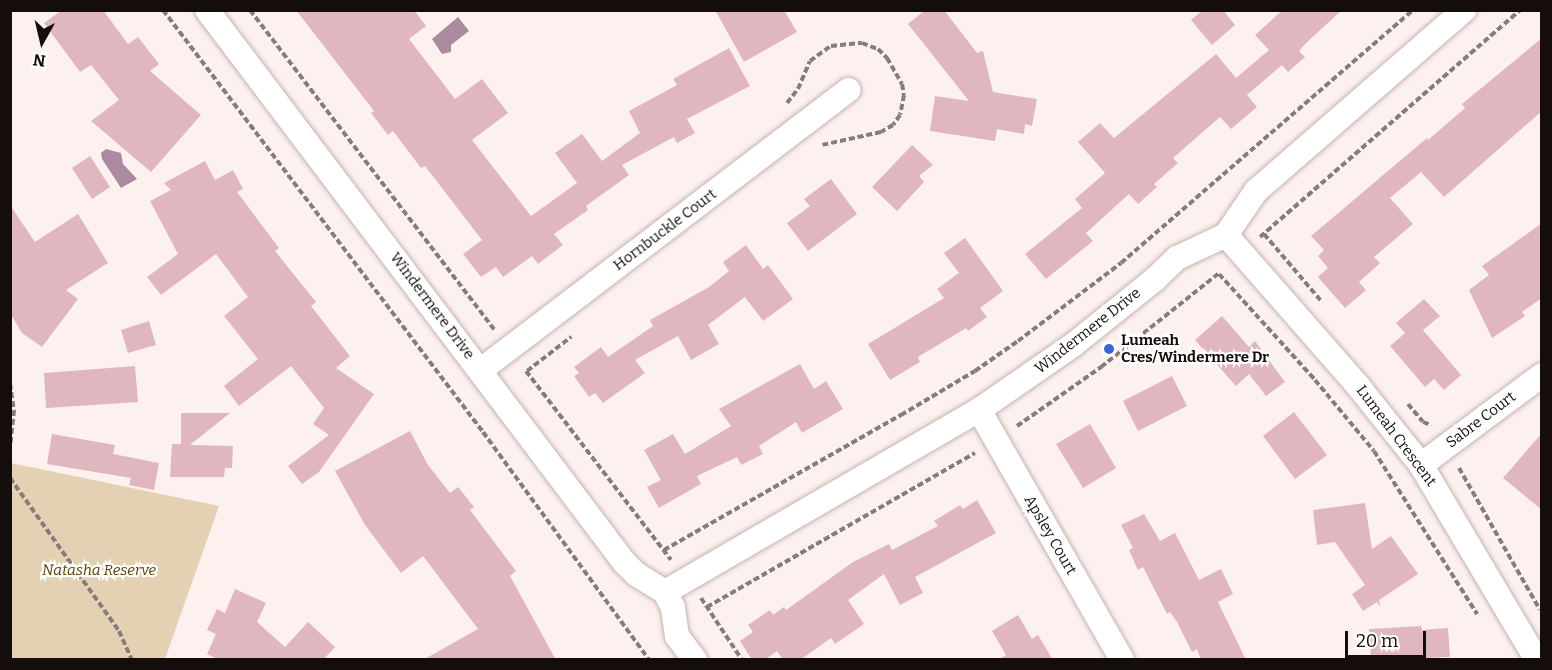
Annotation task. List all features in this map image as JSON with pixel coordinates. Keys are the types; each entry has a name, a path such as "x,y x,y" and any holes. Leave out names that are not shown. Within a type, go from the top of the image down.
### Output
{"street":[{"name":"Windermere Drive","path":"207,10 624,562 636,574 665,592 979,410 1073,345 1154,280 1177,258 1226,235"},
{"path":"1226,235 1256,190 1464,10"},
{"name":"Hornbuckle Court","path":"481,370 849,90"},
{"name":"Lumeah Crescent","path":"1226,235 1358,386 1421,465 1537,660"},
{"name":"Sabre Court","path":"1421,465 1542,375"},
{"name":"Apsley Court","path":"979,410 1122,660"},
{"path":"665,592 673,608 677,636 695,660"}],"path":[{"path":"163,10 483,432 650,660"},
{"path":"250,10 497,333"},
{"path":"664,550 901,415 1018,341 1121,263 1413,10"},
{"path":"1256,241 1520,10"},
{"path":"1008,433 1110,360 1224,270"},
{"path":"1219,274 1315,380 1374,451 1482,621"},
{"path":"521,364 672,560"},
{"path":"10,383 14,410 10,448"},
{"path":"706,607 983,448"},
{"path":"1460,463 1460,472 1542,613"},
{"path":"10,478 119,631 132,660"},
{"path":"700,597 742,660"}],"green space":[{"name":"Natasha Reserve","path":"11,463 219,506 165,659 11,659"}],"shaded area":[{"path":"458,17 469,31 451,45 451,52 442,54 432,39"},
{"path":"106,149 121,153 123,164 137,179 121,188 102,159 101,153"}],"building":[{"path":"62,10 103,10 128,44 138,37 159,64 150,71 201,115 151,172 91,121 119,100 91,65 80,72 44,23"},
{"path":"296,10 414,10 426,26 409,39 455,99 482,79 508,113 472,140 531,216 577,183 555,153 582,134 602,161 640,133 629,111 677,85 673,79 729,48 750,86 687,119 695,133 677,143 674,137 622,165 629,175 586,206 588,210 554,234 563,245 538,264 532,256 503,277 496,267 481,277 463,254 482,240 425,166 421,168 393,131 388,135 371,113 374,111"},
{"path":"715,10 784,10 797,32 744,62"},
{"path":"925,10 944,10 977,53 983,51 993,92 1037,99 1032,126 1025,124 1024,134 997,129 995,141 930,131 935,96 969,101 908,24"},
{"path":"1203,10 1223,10 1235,25 1212,45 1191,20"},
{"path":"1283,10 1342,10 1299,51 1305,57 1288,72 1282,65 1247,95 1257,107 1231,129 1220,117 1173,158 1178,163 1154,184 1157,187 1138,204 1129,194 1086,233 1093,241 1046,279 1025,254 1082,208 1075,199 1105,173 1078,142 1100,123 1114,138 1216,54 1236,78 1269,50 1255,35"},
{"path":"1542,38 1542,111 1444,197 1421,172 1390,198 1413,224 1374,257 1380,263 1359,282 1366,290 1345,308 1318,277 1328,268 1318,256 1324,250 1311,236 1427,138 1428,140 1465,108 1462,104"},
{"path":"912,145 933,165 919,176 924,182 897,211 872,187"},
{"path":"90,156 110,187 92,199 72,168"},
{"path":"205,161 215,180 233,170 243,189 237,192 279,248 275,251 316,302 311,306 350,356 336,368 374,394 319,472 302,484 288,466 329,435 313,424 324,408 291,366 239,406 224,386 258,359 224,316 248,297 216,254 161,295 147,277 178,254 150,201 171,190 164,183"},
{"path":"831,179 857,214 808,251 787,223 810,206 804,199"},
{"path":"10,205 35,242 78,214 108,263 66,290 78,299 42,347 22,333 10,313"},
{"path":"1542,223 1542,298 1522,312 1525,316 1492,338 1469,290 1489,275 1482,266"},
{"path":"965,238 1003,291 980,308 987,317 968,331 966,328 918,357 920,362 890,380 868,344 944,298 937,289 959,273 944,253"},
{"path":"746,245 763,269 768,265 793,299 763,321 745,297 708,325 719,344 691,360 678,336 635,360 645,373 603,403 595,393 589,397 574,376 579,373 574,367 601,347 608,357 653,326 650,320 709,287 729,271 723,262"},
{"path":"1424,299 1440,316 1423,330 1461,375 1444,390 1434,379 1425,387 1390,346 1405,333 1396,323"},
{"path":"1222,316 1249,347 1255,341 1285,382 1266,396 1249,374 1236,386 1195,340"},
{"path":"149,321 156,345 128,353 121,330"},
{"path":"800,364 814,389 826,381 843,409 802,433 796,422 759,446 763,454 741,465 737,457 697,476 701,484 659,508 647,487 661,480 644,450 673,434 685,454 731,426 719,409"},
{"path":"135,366 138,402 46,408 44,373"},
{"path":"1172,376 1187,406 1138,431 1123,401"},
{"path":"1294,412 1327,455 1295,479 1263,436"},
{"path":"181,413 230,413 190,445 233,446 232,468 225,468 224,477 170,477 172,444 181,444"},
{"path":"1090,424 1116,468 1083,488 1056,444"},
{"path":"410,431 428,465 450,493 458,487 474,507 470,510 516,571 510,576 556,660 423,660 478,629 423,556 401,573 365,525 335,471"},
{"path":"1542,433 1542,510 1503,478"},
{"path":"52,434 115,445 113,454 159,463 154,490 129,485 131,478 47,464"},
{"path":"977,500 996,533 915,577 923,593 900,605 884,574 848,600 864,624 835,644 831,638 800,660 783,660 777,651 765,660 752,660 740,641 753,632 748,625 770,610 773,615 784,607 786,610 853,562 889,544 892,550 938,526 934,521 960,505 963,509"},
{"path":"1365,503 1372,549 1391,536 1418,574 1379,600 1380,607 1377,602 1363,611 1352,594 1365,585 1335,542 1317,545 1313,510"},
{"path":"1144,514 1160,541 1175,533 1199,580 1221,569 1233,594 1218,602 1246,660 1201,660 1197,649 1192,652 1177,622 1170,612 1167,614 1143,567 1138,570 1129,550 1133,548 1121,525"},
{"path":"235,589 266,603 257,622 285,647 308,622 335,647 323,660 219,660 207,654 216,634 207,630 217,609 225,613"},
{"path":"1018,615 1032,639 1038,635 1053,660 998,660 1006,655 992,631"},
{"path":"1421,626 1422,630 1448,628 1450,657 1371,660 1369,629"}],"place":[{"name":"Lumeah Cres/Windermere Dr","path":"1109,349"}]}
